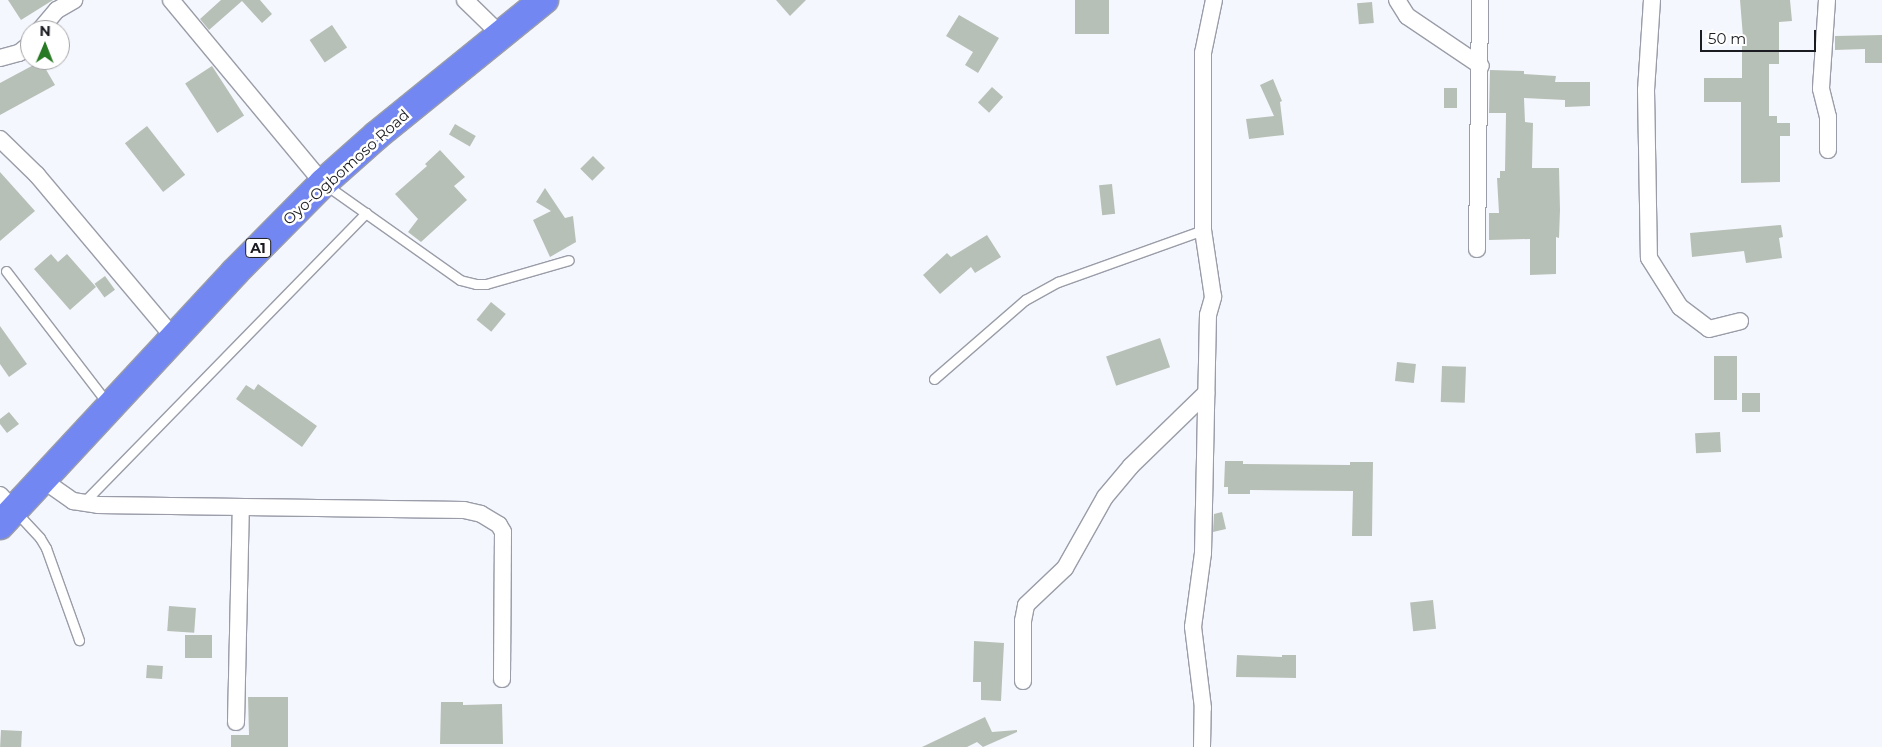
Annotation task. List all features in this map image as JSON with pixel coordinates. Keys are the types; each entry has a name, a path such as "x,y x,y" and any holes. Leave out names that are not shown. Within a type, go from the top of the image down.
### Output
{"highway":[{"name":"Oyo-Ogbomoso Road","path":"5,510 43,480 234,273 324,183 377,136 540,1"}],"street":[{"path":"48,20 56,10 74,0"},
{"path":"171,0 324,183"},
{"path":"465,0 501,34"},
{"path":"1202,747 1203,708 1192,627 1203,553 1208,315 1213,297 1203,230 1203,53 1214,0"},
{"path":"1397,0 1407,16 1481,66"},
{"path":"1476,249 1481,66 1480,0"},
{"path":"1652,0 1646,90 1649,258 1680,308 1709,329 1740,321"},
{"path":"1828,0 1820,89 1828,117 1828,150"},
{"path":"0,58 20,52"},
{"path":"0,139 37,175 175,339"},
{"path":"1023,681 1022,620 1026,605 1065,568 1110,490 1131,466 1206,393"},
{"path":"43,480 73,501 82,504 464,510 490,518 499,525 503,532 502,680"},
{"path":"236,722 240,507"}],"lane":[{"path":"324,183 460,280 476,284 486,284 569,260"},
{"path":"82,504 366,213"},
{"path":"934,379 1025,300 1058,282 1203,230"},
{"path":"6,271 110,406"},
{"path":"5,510 40,538 46,548 79,640"}],"building":[{"path":"8,0 53,0 21,20"},
{"path":"221,0 260,0 272,14 262,23 242,1 209,30 200,19"},
{"path":"776,0 806,0 790,16"},
{"path":"1075,0 1109,0 1109,34 1075,34"},
{"path":"1740,0 1790,0 1792,21 1779,22 1779,64 1769,64 1769,116 1777,116 1777,123 1790,123 1790,136 1780,136 1780,182 1741,183 1741,102 1704,102 1704,78 1742,78 1743,37"},
{"path":"1372,2 1374,23 1359,24 1357,3"},
{"path":"959,15 999,38 978,73 965,65 973,52 946,36"},
{"path":"332,25 347,47 325,62 310,40"},
{"path":"1882,35 1882,63 1865,63 1865,49 1835,50 1835,36"},
{"path":"212,66 244,115 217,133 185,83"},
{"path":"24,70 46,70 55,85 0,115 0,83"},
{"path":"1490,70 1524,71 1524,74 1556,76 1555,82 1590,82 1590,106 1565,107 1565,100 1524,98 1525,122 1533,123 1532,168 1559,168 1560,210 1559,238 1556,237 1556,274 1530,275 1530,239 1489,240 1489,213 1499,213 1497,178 1500,178 1500,171 1505,171 1506,113 1489,113"},
{"path":"1273,79 1282,101 1280,102 1284,135 1249,139 1246,119 1274,116 1260,85"},
{"path":"992,87 1003,97 989,113 978,103"},
{"path":"1444,88 1457,88 1457,108 1444,108"},
{"path":"455,124 476,136 470,146 449,134"},
{"path":"147,126 185,175 163,192 125,143"},
{"path":"440,150 465,177 454,186 467,200 421,242 408,232 418,219 395,194 427,166 425,164"},
{"path":"593,156 605,168 592,181 580,169"},
{"path":"0,172 35,211 0,241"},
{"path":"1112,184 1115,214 1102,215 1099,185"},
{"path":"545,188 565,218 573,216 576,242 550,257 533,220 551,211 536,202"},
{"path":"1781,225 1783,237 1779,238 1782,258 1746,263 1744,251 1692,257 1690,233"},
{"path":"987,235 1001,257 975,273 971,267 940,294 923,275 947,253 951,257"},
{"path":"51,254 58,262 67,254 96,287 70,310 34,269"},
{"path":"105,276 115,290 104,297 94,284"},
{"path":"491,302 506,314 491,332 477,320"},
{"path":"0,326 27,364 9,377 0,364"},
{"path":"1160,338 1170,367 1116,386 1106,357"},
{"path":"1714,356 1737,356 1737,400 1714,400"},
{"path":"1397,362 1416,364 1414,383 1395,381"},
{"path":"1442,366 1466,367 1465,403 1441,402"},
{"path":"258,384 317,426 302,447 236,399 246,385 254,390"},
{"path":"1742,393 1760,393 1760,412 1742,412"},
{"path":"9,412 19,424 7,433 0,424 0,419"},
{"path":"1720,432 1721,452 1696,453 1695,433"},
{"path":"1225,461 1243,461 1243,464 1350,465 1350,462 1373,462 1372,536 1352,536 1353,491 1250,490 1250,494 1228,494 1228,487 1224,487"},
{"path":"1222,512 1226,529 1213,532 1214,514"},
{"path":"1433,600 1436,629 1413,631 1410,602"},
{"path":"169,606 196,608 194,633 167,631"},
{"path":"185,635 212,635 212,658 185,658"},
{"path":"974,641 1004,643 1001,701 981,700 981,682 973,682"},
{"path":"1237,655 1282,657 1282,655 1296,655 1296,678 1236,677"},
{"path":"147,665 163,666 162,679 146,678"},
{"path":"248,697 288,697 288,747 231,747 231,735 249,735"},
{"path":"441,702 463,702 463,705 502,704 503,744 440,744"},
{"path":"985,717 992,732 1017,730 1017,732 983,747 977,742 967,747 922,747"},
{"path":"1,730 22,731 21,747 0,747"}]}
